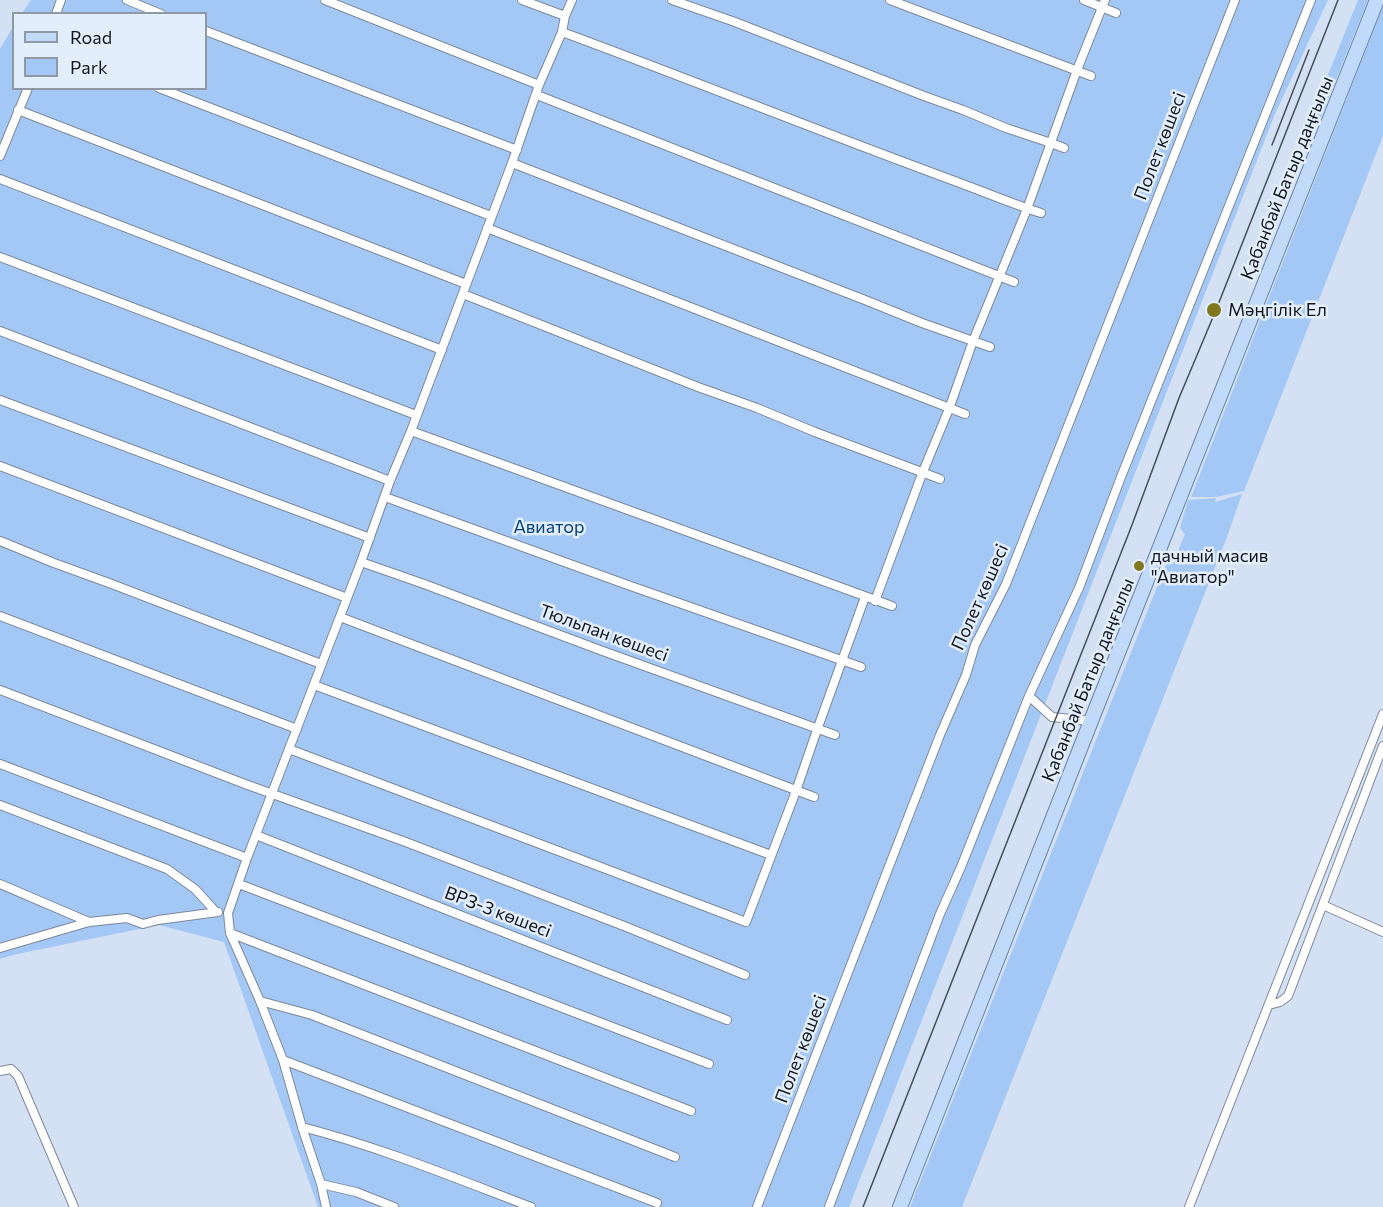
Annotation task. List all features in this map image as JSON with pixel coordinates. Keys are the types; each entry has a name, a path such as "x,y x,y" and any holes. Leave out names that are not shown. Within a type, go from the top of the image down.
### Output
{"main road":[{"name":"Қабанбай Батыр даңғылы","path":"900,1207 1377,0"}],"street":[{"path":"127,0 156,12"},
{"path":"325,0 539,85"},
{"path":"522,0 564,16"},
{"path":"326,1207 283,1060 230,933 228,913 390,481 442,351 539,85 562,32 564,16 572,0"},
{"path":"672,0 1064,148"},
{"path":"890,0 1091,76"},
{"path":"1084,0 1103,4 1116,13"},
{"name":"Полет көшесі","path":"757,1207 940,735 966,675 975,645 1006,584 1235,0"},
{"path":"829,1207 940,914 1029,696 1079,588 1120,477 1311,0"},
{"path":"875,601 973,341 1027,209 1103,4"},
{"path":"207,31 517,150"},
{"path":"562,32 1041,213"},
{"path":"0,156 27,90"},
{"path":"164,90 491,216"},
{"path":"537,95 1014,282"},
{"path":"18,110 466,284"},
{"path":"512,163 922,323 990,347"},
{"path":"0,179 442,351"},
{"path":"487,228 965,414"},
{"path":"0,257 416,416"},
{"path":"463,294 922,474 940,479"},
{"path":"0,331 390,481"},
{"path":"0,400 370,538"},
{"path":"411,431 892,606"},
{"path":"0,466 347,598"},
{"path":"385,497 861,667"},
{"path":"0,540 54,563 321,664"},
{"name":"Тюльпан көшесі","path":"361,562 835,735"},
{"path":"289,750 746,922 796,791 865,597"},
{"path":"0,616 297,729"},
{"path":"340,617 814,797"},
{"path":"314,685 771,855"},
{"path":"0,690 404,841 745,975"},
{"path":"1029,696 1052,717 1091,721"},
{"path":"1189,1207 1383,714"},
{"path":"1269,1005 1280,1002 1288,996 1383,746"},
{"path":"0,764 247,858"},
{"path":"0,805 167,869 195,889 216,912"},
{"name":"ВРЗ-3 көшесі","path":"256,836 727,1020"},
{"path":"0,884 89,922"},
{"path":"239,884 709,1064"},
{"path":"1323,905 1383,932"},
{"path":"0,948 89,922 127,918 143,924 216,912 228,913"},
{"path":"230,933 691,1111"},
{"path":"260,1001 312,1015 675,1157"},
{"path":"283,1060 657,1203"},
{"path":"0,1071 11,1070 18,1076 74,1207"},
{"path":"302,1127 377,1149 531,1207"},
{"path":"321,1184 356,1192 394,1207"}],"green space":[{"name":"Авиатор","path":"31,0 1328,0 1275,114 849,1207 318,1207 224,942 159,925 0,959 0,49 12,29 12,90 207,90 207,12 23,12"},
{"path":"1358,0 1368,0 1321,117 1311,117"},
{"path":"1383,6 1383,136 1244,491 1216,497 1191,497"},
{"path":"1242,494 962,1207 910,1207 1167,562 1173,564 1185,534 1180,528 1188,500 1216,498 1215,502"}],"tram line":[{"path":"863,1207 1132,525 1179,398 1338,0"},
{"path":"1272,145 1309,50"}],"place":[{"name":"Мәңгілік Ел","path":"1214,310"},
{"name":"дачный масив \"Авиатор\"","path":"1139,566"}]}
